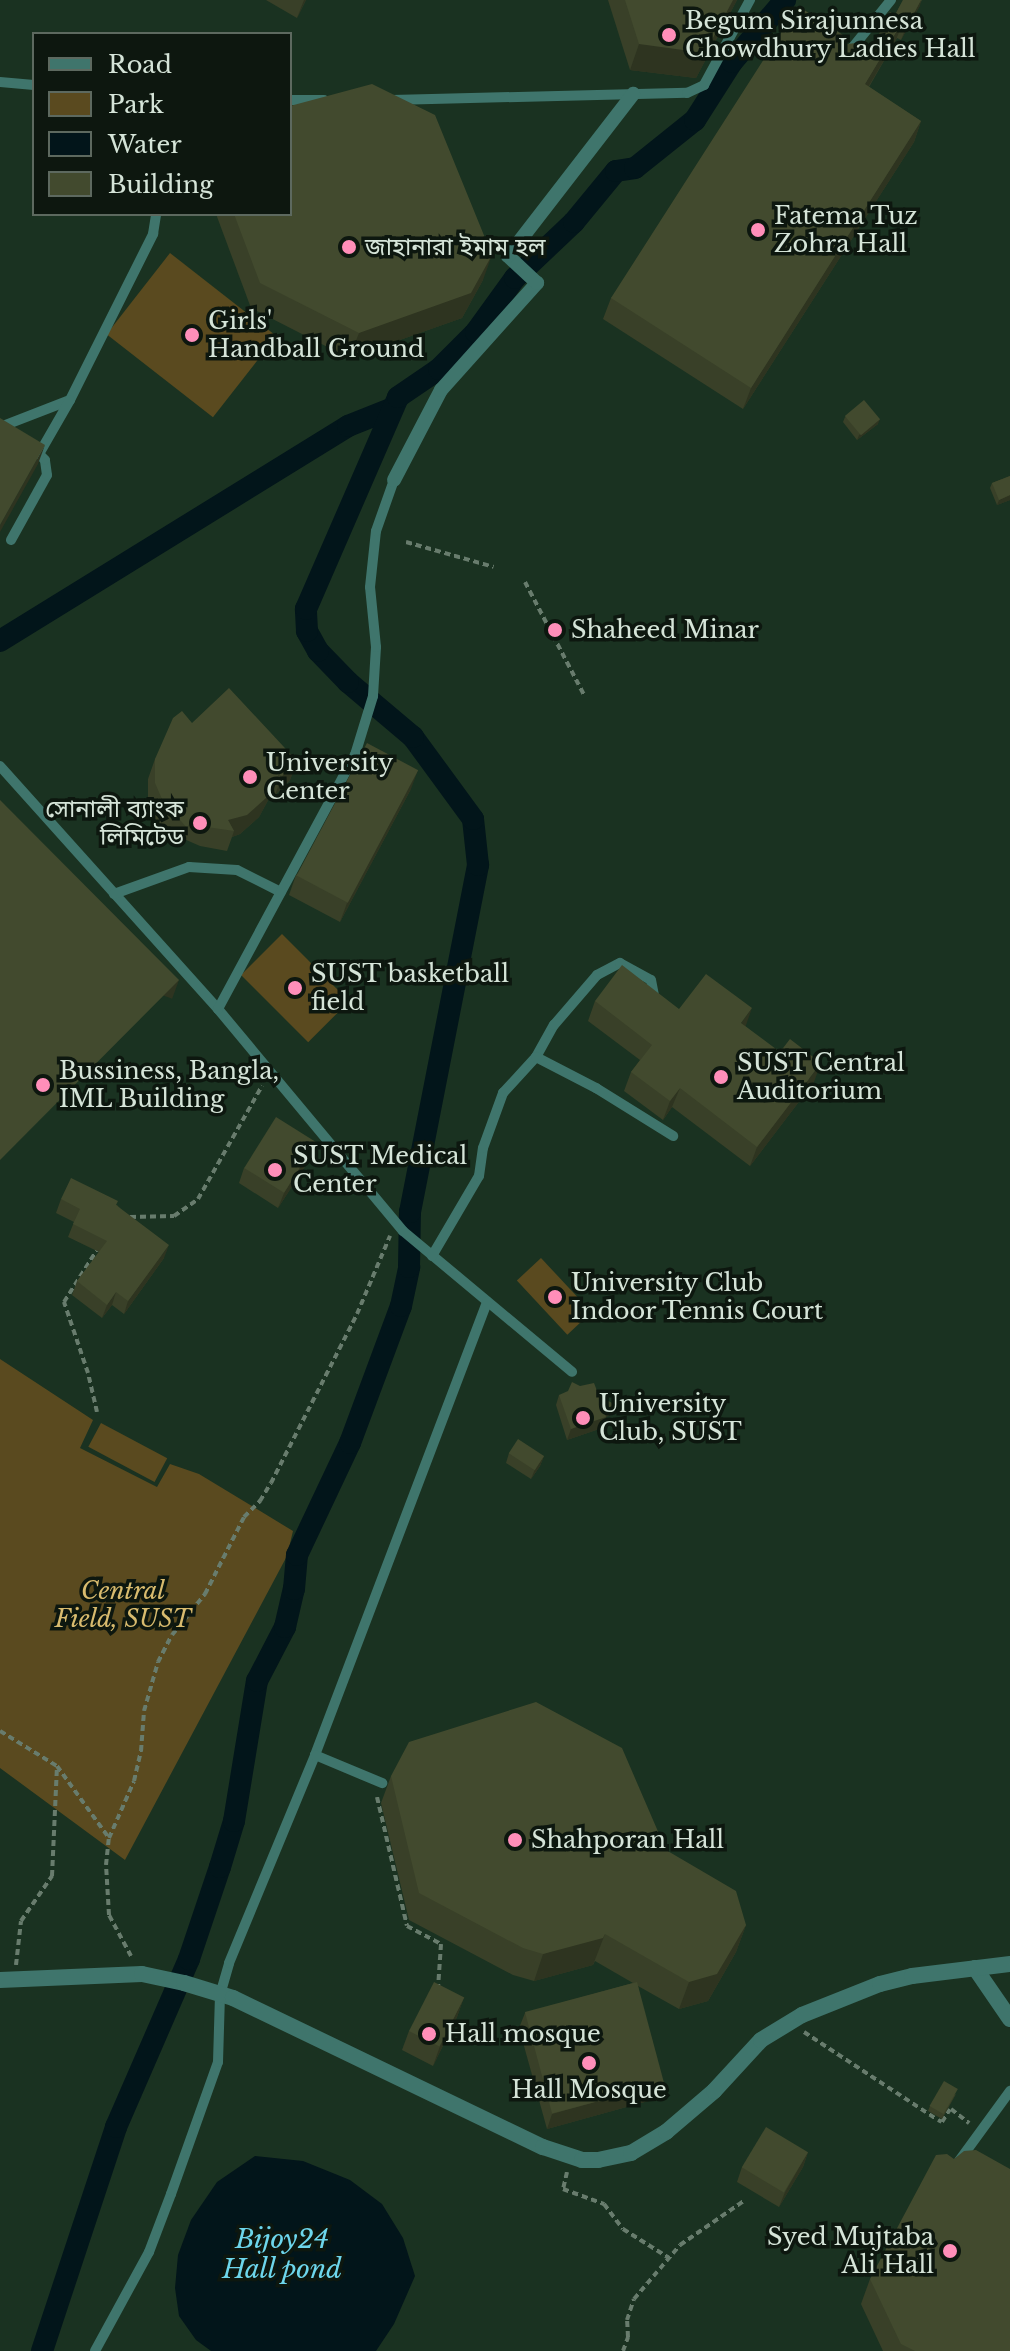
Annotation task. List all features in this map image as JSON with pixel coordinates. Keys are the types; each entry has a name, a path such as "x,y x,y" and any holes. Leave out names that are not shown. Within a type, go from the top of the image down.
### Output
{"street":[{"path":"394,480 441,390 537,283 508,256 633,94"},
{"path":"7,1980 142,1974 179,1982 220,1995 563,2155 598,2160 631,2153 646,2146 687,2116 755,2046 788,2023 880,1984 1010,1964"},
{"path":"975,1968 1010,2019"}],"lane":[{"path":"376,100 687,93 704,85 750,0"},
{"path":"843,59 891,0"},
{"path":"0,82 32,85"},
{"path":"292,100 333,100"},
{"path":"39,454 70,400 153,234 156,216"},
{"path":"0,427 70,400"},
{"path":"0,434 13,441"},
{"path":"11,540 47,475 45,460 26,447"},
{"path":"218,1009 355,755 373,696 376,647 370,587 376,531 394,480"},
{"path":"0,766 218,1009 400,1227 572,1372"},
{"path":"114,894 189,867 237,870 281,892"},
{"path":"432,1256 479,1176 483,1148 503,1093 536,1057 554,1025 597,975 620,963 651,980 656,1004"},
{"path":"536,1057 596,1088 673,1136"},
{"path":"95,2351 149,2252 218,2062 220,1995 229,1963 315,1755 487,1302"},
{"path":"315,1755 382,1783"},
{"path":"945,2176 1010,2091"}],"path":[{"path":"406,542 494,567"},
{"path":"525,582 584,695"},
{"path":"119,1220 174,1216 198,1199 270,1072"},
{"path":"142,1974 109,1915 106,1865 109,1838 134,1781 141,1751 144,1711 158,1662 172,1635 205,1594 244,1517 271,1483 400,1227"},
{"path":"97,1412 88,1373 64,1302 103,1241"},
{"path":"0,1731 57,1766 109,1838"},
{"path":"7,1980 21,1921 52,1876 57,1766"},
{"path":"382,1783 376,1799 407,1926 441,1944 439,1985 432,1998"},
{"path":"788,2023 938,2120 942,2122 949,2108 981,2132"},
{"path":"563,2155 568,2169 563,2189 604,2204 623,2229 669,2258"},
{"path":"623,2351 628,2337 627,2320 634,2299 680,2245 745,2200"}],"green space":[{"name":"Girls' Handball Ground","path":"170,253 276,336 213,417 107,334"},
{"name":"SUST basketball field","path":"282,934 349,1001 308,1042 241,975"},
{"name":"University Club Indoor Tennis Court","path":"541,1258 591,1312 567,1335 517,1281"},
{"name":"Central Field, SUST","path":"0,1359 93,1420 80,1448 157,1487 170,1464 199,1474 293,1531 287,1556 125,1860 0,1768"},
{"path":"101,1423 167,1458 155,1482 88,1447"}],"water":[{"name":"Bijoy24 Hall pond","path":"255,2156 303,2161 350,2180 382,2204 403,2238 415,2276 394,2324 376,2351 211,2351 196,2340 179,2316 175,2288 178,2255 191,2220 217,2182"}],"building":[{"path":"625,0 733,0 705,53 639,44"},
{"path":"903,0 921,0 905,30 901,28 904,19 895,15"},
{"name":"Fatema Tuz Zohra Hall","path":"798,6 843,35 846,44 857,43 870,52 890,12 904,19 865,84 921,121 751,388 611,298"},
{"name":"জাহানারা ইমাম হল","path":"372,84 435,115 492,255 471,293 359,333 260,283 235,216 292,216 292,105"},
{"path":"864,400 880,419 861,435 845,416"},
{"path":"0,418 45,445 0,525"},
{"path":"1010,476 1010,495 999,500 992,483"},
{"name":"University Center","path":"229,688 297,761 282,776 279,774 266,798 247,815 228,820 234,831 207,827 191,820 187,828 162,799 155,783 155,759 173,718 182,711 192,723"},
{"path":"367,743 418,770 348,903 297,875"},
{"name":"Bussiness, Bangla, IML Building","path":"0,800 179,980 0,1160"},
{"name":"SUST Central Auditorium","path":"622,965 679,1009 706,974 752,1008 741,1023 780,1052 790,1039 821,1063 757,1147 680,1088 670,1101 631,1072 652,1045 595,1001"},
{"name":"SUST Medical Center","path":"276,1117 316,1142 284,1193 244,1168"},
{"path":"71,1178 118,1201 116,1205 169,1245 128,1301 116,1292 107,1305 77,1281 107,1241 73,1224 80,1209 61,1199"},
{"name":"University Club, SUST","path":"572,1382 580,1386 594,1383 599,1396 614,1404 604,1411 606,1417 571,1429 559,1395 568,1391"},
{"path":"518,1439 544,1456 535,1470 509,1453"},
{"name":"Shahporan Hall","path":"536,1702 622,1748 666,1850 736,1891 746,1925 717,1974 689,1982 605,1934 603,1938 543,1954 523,1948 419,1893 391,1776 409,1742"},
{"path":"434,1982 464,1997 439,2046 409,2031"},
{"name":"Hall Mosque","path":"637,1982 664,2083 552,2113 525,2012"},
{"path":"944,2081 958,2089 943,2114 930,2106"},
{"path":"766,2127 808,2152 784,2193 742,2167"},
{"name":"Syed Mujtaba Ali Hall","path":"976,2150 1010,2169 1010,2351 915,2351 901,2344 870,2279 936,2155 947,2154 954,2159 964,2151"}],"waterway":[{"path":"42,2351 116,2127 189,1959 220,1867 234,1821 257,1681 285,1627 294,1589 297,1555 350,1443 401,1306 409,1267 410,1212 478,865 473,819 413,737 348,682 318,651 307,631 306,609 398,397 439,369 476,332 515,278 574,222 616,171 635,168 695,120 732,62 785,0"},
{"path":"0,641 348,426 393,408"}],"place":[{"name":"Begum Sirajunnesa Chowdhury Ladies Hall","path":"669,35"},
{"name":"Fatema Tuz Zohra Hall","path":"758,230"},
{"name":"জাহানারা ইমাম হল","path":"349,247"},
{"name":"Girls' Handball Ground","path":"192,335"},
{"name":"Shaheed Minar","path":"555,630"},
{"name":"University Center","path":"250,777"},
{"name":"সোনালী ব্যাংক লিমিটেড","path":"200,823"},
{"name":"SUST basketball field","path":"295,988"},
{"name":"SUST Central Auditorium","path":"721,1077"},
{"name":"Bussiness, Bangla, IML Building","path":"43,1085"},
{"name":"SUST Medical Center","path":"275,1170"},
{"name":"University Club Indoor Tennis Court","path":"555,1297"},
{"name":"University Club, SUST","path":"583,1418"},
{"name":"Shahporan Hall","path":"515,1840"},
{"name":"Hall mosque","path":"429,2034"},
{"name":"Hall Mosque","path":"589,2063"},
{"name":"Syed Mujtaba Ali Hall","path":"950,2251"}]}
